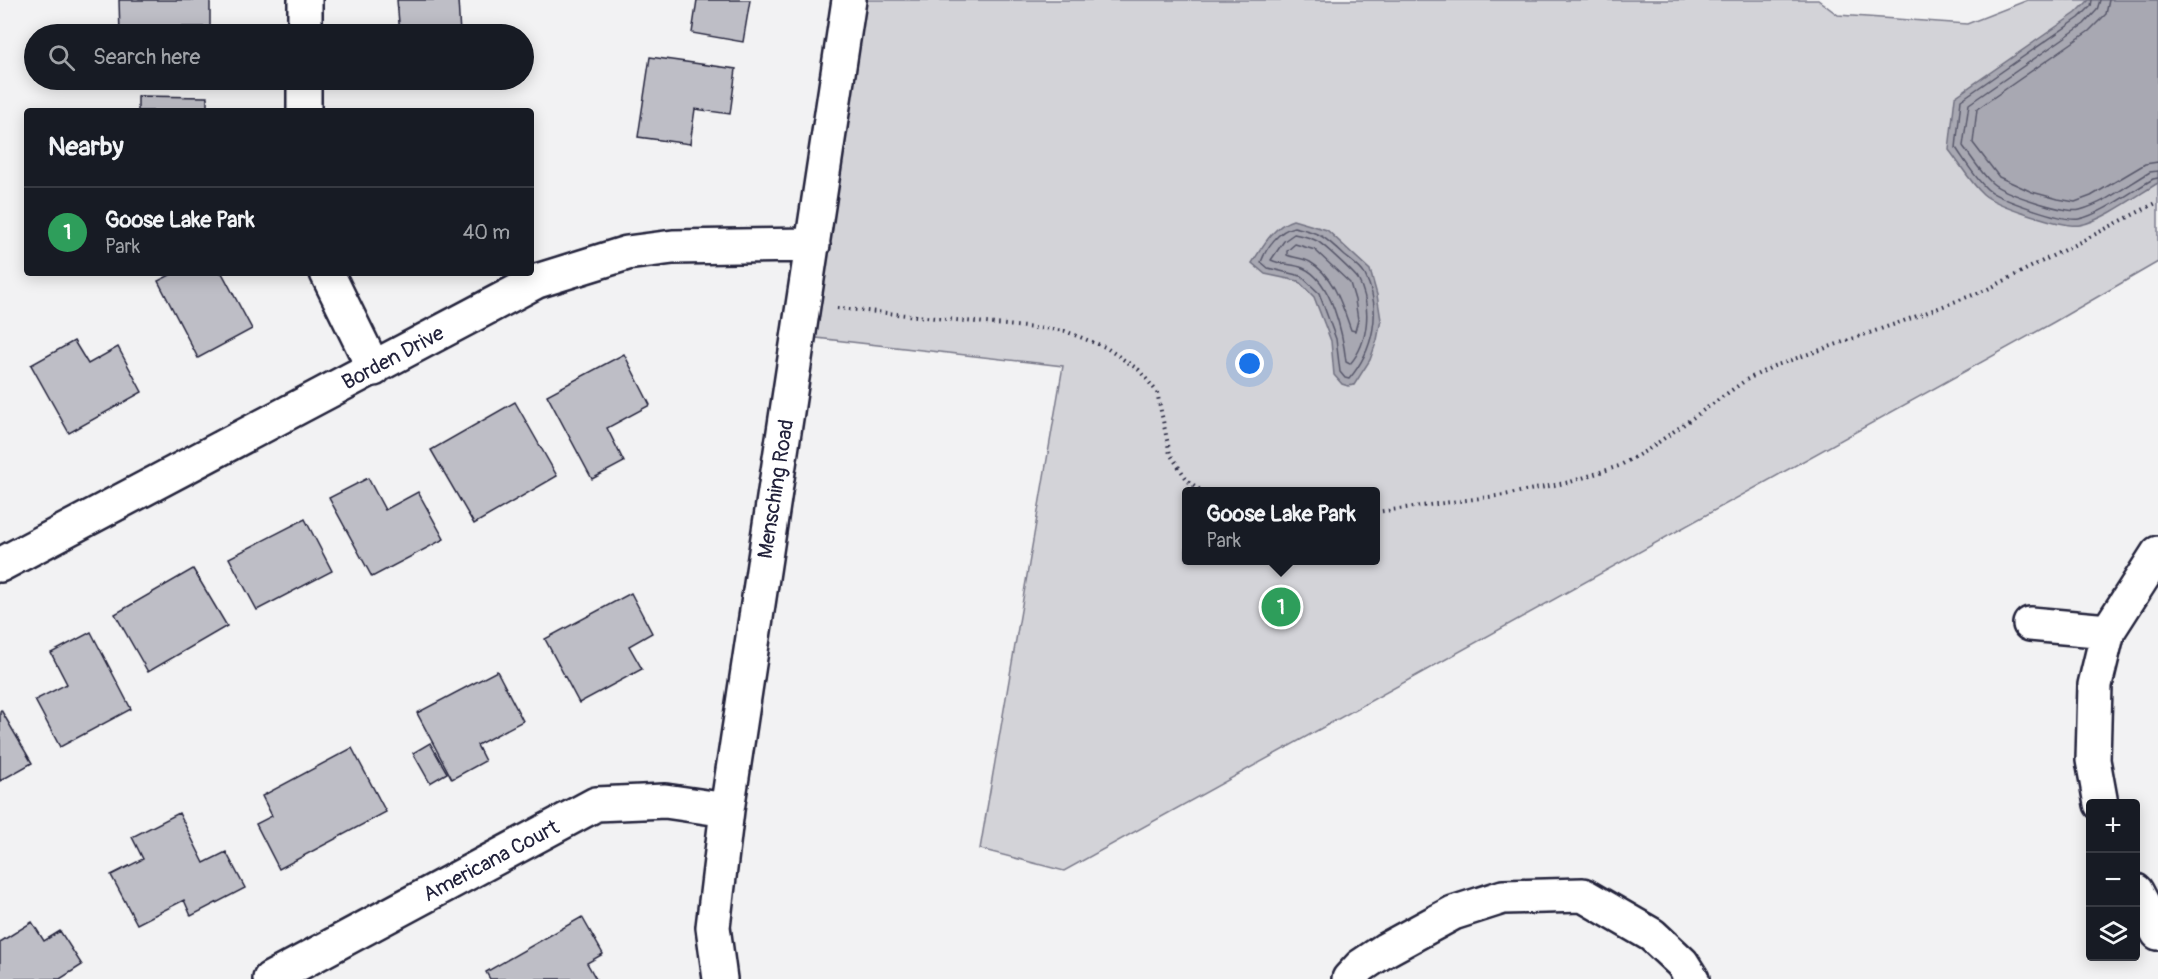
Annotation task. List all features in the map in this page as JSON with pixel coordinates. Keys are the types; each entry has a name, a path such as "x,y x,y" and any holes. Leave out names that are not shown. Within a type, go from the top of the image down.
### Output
{"street":[{"path":"305,0 305,24"},
{"name":"Mensching Road","path":"720,979 713,927 727,810 849,0"},
{"path":"304,90 304,108"},
{"name":"Borden Drive","path":"0,565 537,281 627,253 673,247 813,245"},
{"path":"328,276 374,369"},
{"path":"2101,799 2093,760 2095,685 2108,631 2158,553"},
{"path":"2030,624 2108,631"},
{"name":"Americana Court","path":"270,979 596,804 665,801 727,810"},
{"path":"1349,979 1361,966 1385,950 1453,913 1503,897 1583,895 1652,935 1682,963 1692,979"},
{"path":"2140,899 2158,933"}],"path":[{"path":"1380,511 1504,495 1570,482 1619,466 1649,449 1746,380 1774,366 1986,290 2158,202"},
{"path":"803,305 1065,331 1105,347 1139,370 1157,392 1170,454 1188,481 1196,487"}],"shaded area":[{"path":"849,0 1818,0 1838,15 1967,24 2028,0 2158,0 2158,262 2054,322 1064,871 980,849 1063,366 799,336"}],"water":[{"path":"2089,0 2158,0 2158,183 2089,223 2072,225 2030,215 1990,199 1974,184 1949,150 1955,97 2076,13"},
{"path":"1293,220 1327,230 1370,270 1381,320 1370,360 1354,385 1342,384 1334,375 1331,341 1314,297 1298,281 1265,274 1252,263 1274,232"}],"building":[{"path":"119,0 210,0 210,24 120,24"},
{"path":"397,0 458,0 459,24 399,24"},
{"path":"697,0 750,0 743,42 692,33"},
{"path":"650,57 736,69 730,114 695,109 690,144 638,137"},
{"path":"138,96 207,97 207,108 138,108"},
{"path":"168,276 224,276 252,329 198,358 158,281"},
{"path":"74,341 88,364 118,347 142,392 69,433 31,365"},
{"path":"624,354 650,405 607,428 624,462 592,479 547,395"},
{"path":"515,402 557,476 474,524 431,450"},
{"path":"368,478 385,510 418,492 444,539 372,577 329,498"},
{"path":"305,519 332,571 257,610 229,558"},
{"path":"193,569 227,626 148,672 115,614"},
{"path":"631,593 652,633 629,646 642,669 579,703 545,639"},
{"path":"91,632 131,709 60,747 35,700 67,684 51,653"},
{"path":"497,671 523,721 477,745 485,761 452,779 417,713"},
{"path":"0,711 32,763 0,781"},
{"path":"430,743 447,773 430,783 413,753"},
{"path":"352,748 386,812 279,869 256,824 272,816 262,796"},
{"path":"179,813 204,863 226,852 245,888 191,916 184,900 137,924 111,875 143,859 132,837"},
{"path":"582,917 603,954 587,963 596,979 490,979 486,972"},
{"path":"32,922 44,941 60,931 82,965 60,979 0,979 0,942"}],"place":[{"name":"Goose Lake Park","path":"1281,607"}]}
